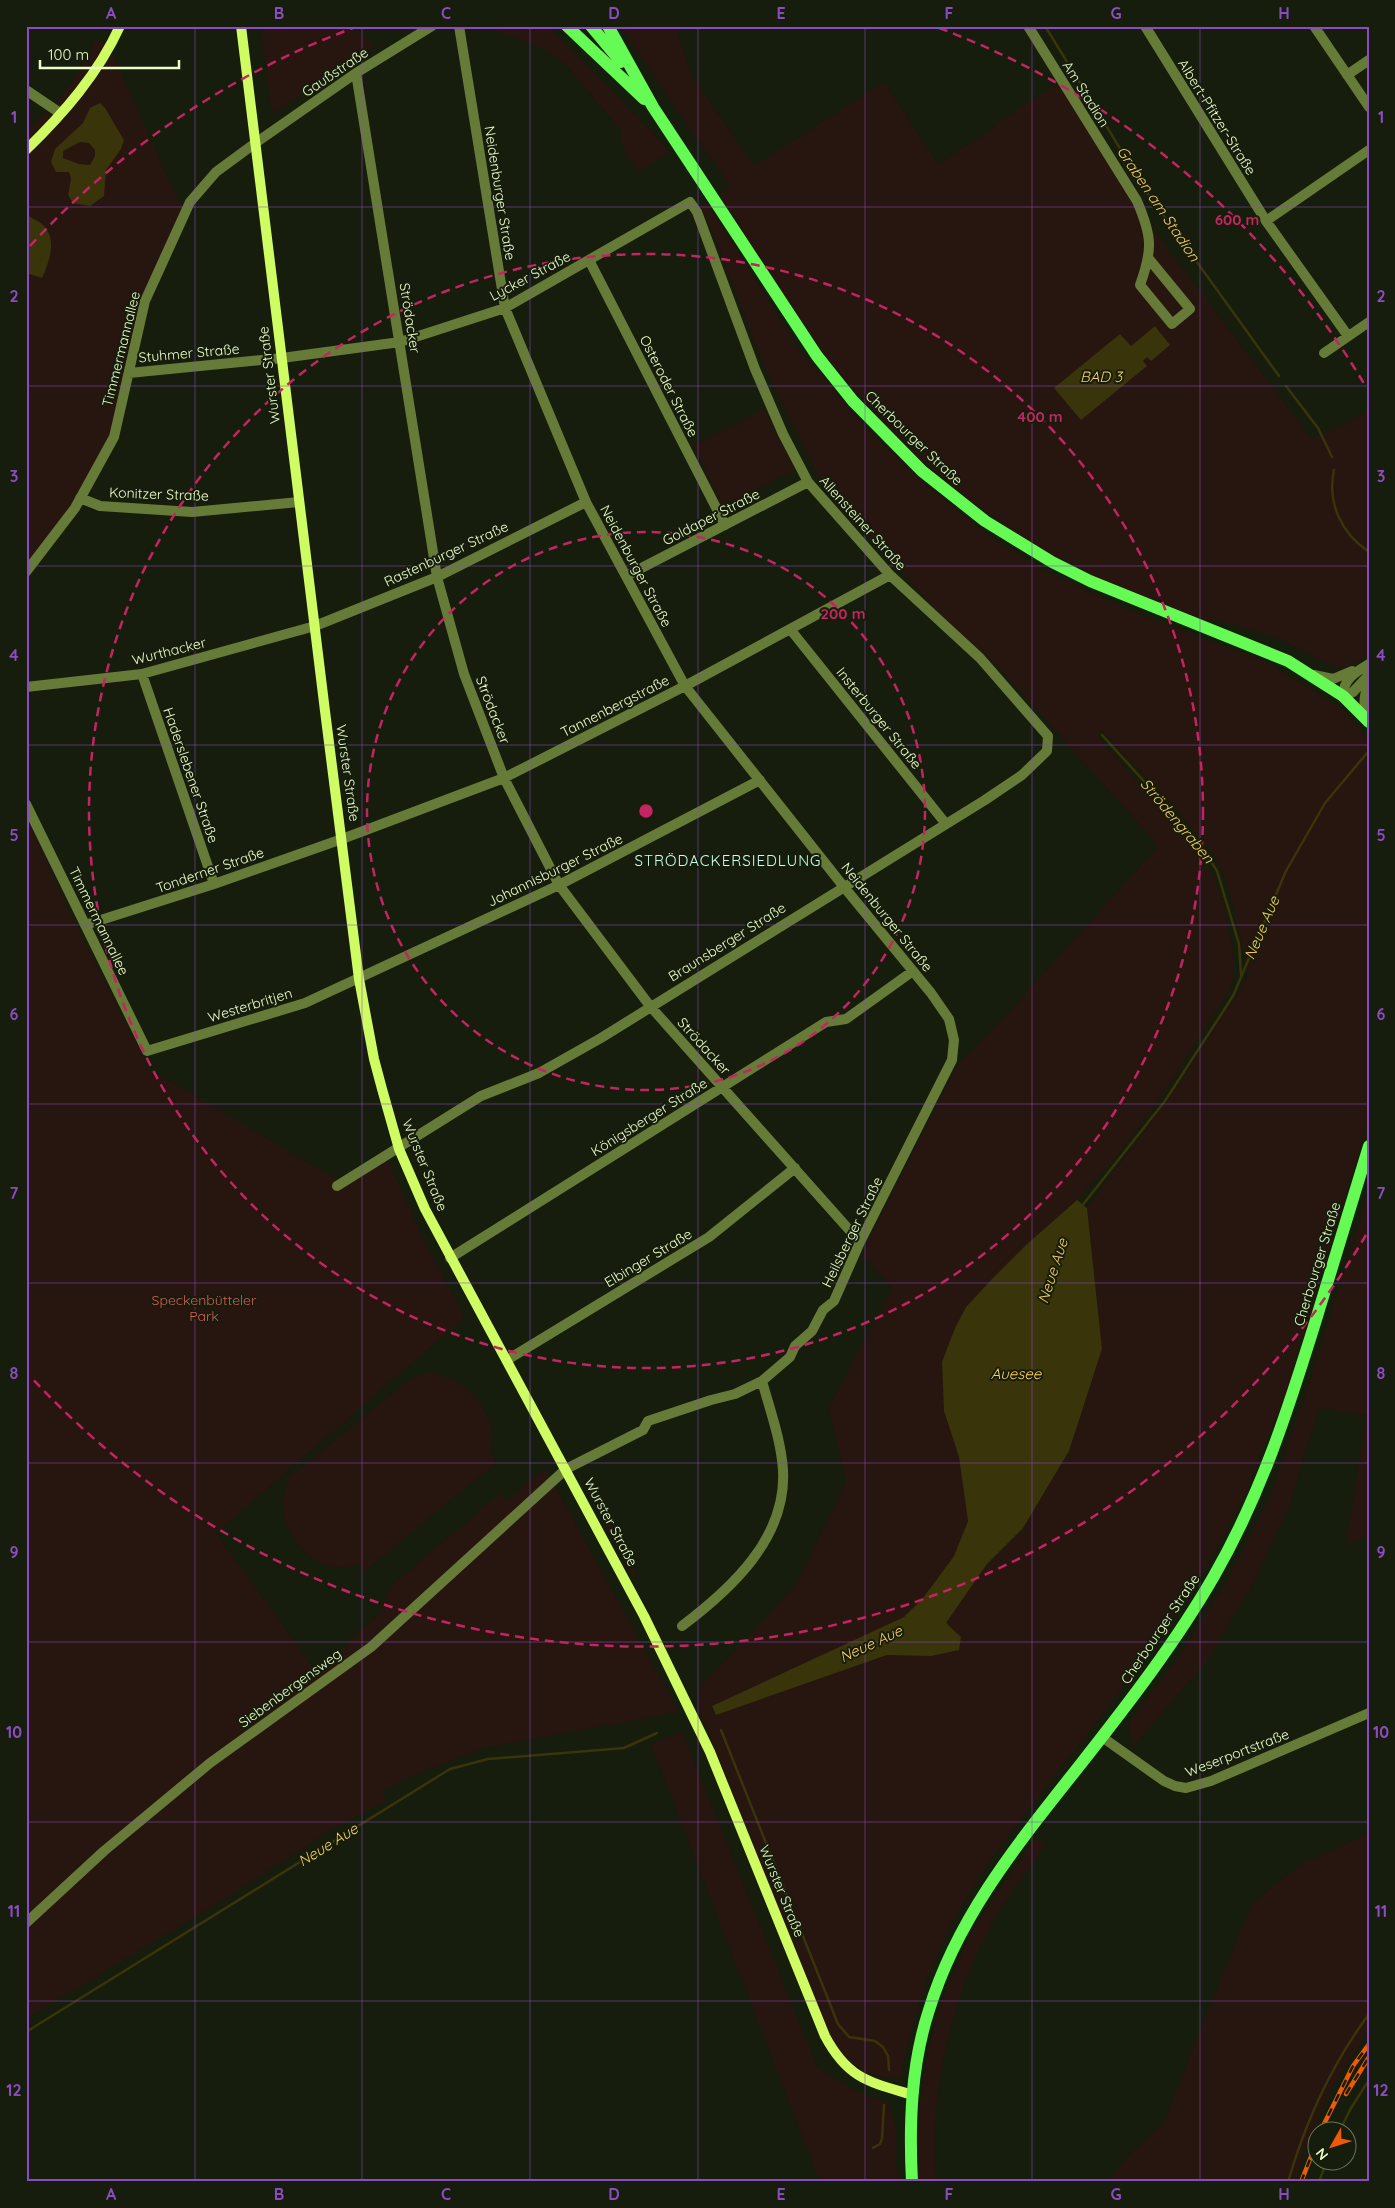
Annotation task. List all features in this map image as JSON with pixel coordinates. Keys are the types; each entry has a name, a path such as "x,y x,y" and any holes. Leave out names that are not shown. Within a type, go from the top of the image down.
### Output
{"main road":[{"name":"Cherbourger Straße","path":"567,26 653,107"},
{"path":"591,26 621,61 653,107"},
{"name":"Cherbourger Straße","path":"608,26 653,107 817,356 859,408 937,484 985,521 1052,562 1098,584 1256,647 1310,674 1343,696 1369,721"},
{"name":"Cherbourger Straße","path":"913,2095 918,2055 928,2011 956,1942 993,1878 1014,1847 1102,1737 1178,1634 1214,1576 1258,1490 1284,1421 1369,1146"},
{"path":"912,2182 910,2112 913,2095"}],"street":[{"path":"26,150 78,95 110,48 120,26"},
{"name":"Wurster Straße","path":"241,26 254,144 360,979 374,1059 400,1149 416,1190 450,1258 566,1469 656,1640 707,1743 810,2000 834,2054 851,2071 869,2082 913,2095"},
{"name":"Gaußstraße","path":"254,144 356,73 432,26"},
{"name":"Neidenburger Straße","path":"459,26 505,308 586,502 685,686 950,1019 954,1040"},
{"name":"Am Stadion","path":"1028,26 1137,201 1145,219 1150,243 1149,259 1140,285 1172,324 1190,309 1149,259"},
{"name":"Albert-Pfitzer-Straße","path":"1145,26 1266,221 1348,336"},
{"path":"1314,26 1369,107"},
{"path":"1347,75 1369,60"},
{"name":"Strödacker","path":"356,73 437,577 464,674 504,778 559,885 650,1006 860,1242"},
{"path":"26,90 60,114"},
{"name":"Timmermannallee","path":"26,572 80,498 114,438 145,301 185,211 190,202 216,172 254,144"},
{"path":"1266,221 1369,150"},
{"name":"Lycker Straße","path":"282,358 400,342 505,308 690,202"},
{"name":"Allensteiner Straße","path":"690,202 697,212 755,369 783,434 808,482 890,575 980,658 1048,736"},
{"name":"Osteroder Straße","path":"589,260 725,525"},
{"path":"1324,353 1369,322"},
{"name":"Stuhmer Straße","path":"129,373 282,358"},
{"name":"Goldaper Straße","path":"626,576 808,482"},
{"name":"Konitzer Straße","path":"80,498 100,506 192,512 299,502"},
{"name":"Rastenburger Straße","path":"315,626 437,577 586,502"},
{"name":"Tannenbergstraße","path":"342,839 504,778 685,686 890,575"},
{"name":"Wurthacker","path":"26,687 142,674 315,626"},
{"name":"Insterburger Straße","path":"790,629 946,824"},
{"path":"1310,674 1333,679 1368,668"},
{"path":"1343,696 1353,692 1368,668"},
{"name":"Haderslebener Straße","path":"142,674 214,884"},
{"path":"1369,684 1364,702 1369,721"},
{"name":"Braunsberger Straße","path":"400,1149 481,1096 539,1073 601,1038 986,800 1022,774 1047,752 1048,736"},
{"name":"Johannisburger Straße","path":"360,979 559,885 760,780"},
{"name":"Timmermannallee","path":"26,804 147,1051"},
{"name":"Tonderner Straße","path":"85,925 214,884 342,839"},
{"name":"Königsberger Straße","path":"450,1258 826,1022 846,1019 913,971"},
{"name":"Westerbritjen","path":"147,1051 305,1003 360,979"},
{"name":"Heilsberger Straße","path":"566,1469 643,1430 648,1422 711,1400 735,1394 762,1381 790,1357 794,1346 812,1331 823,1310 834,1301 860,1242 952,1060 954,1040"},
{"path":"337,1186 400,1149"},
{"name":"Elbinger Straße","path":"507,1360 710,1237 795,1168"},
{"path":"682,1626 711,1604 749,1564 770,1532 778,1511 782,1490 781,1452 762,1381"},
{"name":"Siebenbergensweg","path":"26,1923 104,1851 210,1763 371,1647 566,1469"},
{"name":"Weserportstraße","path":"1102,1737 1164,1781 1186,1788 1204,1784 1366,1716"}],"green space":[{"path":"260,26 346,26 376,45 272,114"},
{"path":"484,26 548,26 668,149 665,155 638,172 622,145 622,132 567,66 547,50"},
{"path":"620,26 676,26 690,73 754,166 884,82 938,164 996,127 995,124 1059,83 1132,202 1312,439 1369,411 1369,655 1348,666 1335,667 1274,637 1214,620 1209,621 1126,590 1099,579 1025,539 955,488 891,430 862,399 819,346 789,304 719,194 730,186"},
{"path":"96,39 109,46 179,202 186,203 143,302 113,437 73,507 26,570 26,133 56,102 79,72"},
{"path":"707,203 801,352 877,439 916,476 962,514 997,541 1049,572 1124,608 1264,661 1342,708 1369,741 1369,1118 1285,1396 1243,1499 1201,1577 1149,1654 991,1859 954,1919 926,1981 906,2049 901,2079 870,2074 856,2066 849,2061 826,2028 697,1705 701,1686 795,1587 846,1482 829,1407 892,1289 862,1253 958,1064 979,1045 1159,846 994,662 944,619 819,477 763,364 716,240 699,204","holes":["1102,731 1174,807 1212,853 1221,868 1230,893 1249,975 1174,1092 1087,1208 1102,1349 1069,1451 1023,1528 987,1564 946,1623 931,1656 887,1655 715,1715 712,1706 904,1617 923,1598 954,1556 968,1521 959,1457 944,1411 942,1362 955,1328 966,1307 992,1279 1025,1246 1077,1200 1124,1147 1168,1086 1230,989 1234,975 1232,943 1221,895 1204,858 1097,736"]},
{"path":"764,409 795,470 723,506 693,445"},
{"name":"Speckenbütteler Park","path":"26,816 76,925 149,1069 339,1181 385,1153 443,1277 465,1317 216,1533 317,1673 381,1612 390,1587 501,1493 507,1501 545,1468 679,1712 484,1748 412,1776 382,1791 387,1800 327,1832 228,1897 26,2019"},
{"path":"1369,1191 1369,1416 1319,1408 1289,1507 1253,1584 1205,1663 1132,1748 1129,1723 1183,1650 1228,1579 1270,1496 1304,1399"},
{"path":"424,1373 452,1380 476,1398 490,1423 492,1437 490,1452 497,1462 366,1570 358,1564 334,1567 322,1563 302,1549 288,1528 283,1511 283,1501 285,1487 289,1478 409,1380"},
{"path":"1366,1418 1369,1418 1369,1535 1346,1544"},
{"path":"606,1515 637,1574 631,1576 601,1518"},
{"path":"682,1731 817,2067 859,2093 888,2103 895,2123 895,2163 901,2182 820,2182 651,1744"},
{"path":"1369,1833 1369,2031 1335,2083 1318,2120 1308,2120 1308,2142 1296,2182 1107,2182 1132,2152 1163,2124 1251,1905 1300,1865"},
{"path":"1035,1838 1046,1845 1001,1908 966,1978 950,2028 940,2080 935,2138 936,2182 918,2182 916,2158 918,2118 926,2061 940,2005 975,1925"}],"water":[{"path":"100,103 124,140 121,149 106,170 104,196 90,206 73,203 68,195 71,179 69,172 56,172 51,162 55,149 83,123 90,108","holes":["80,142 89,143 95,150 95,156 90,165 79,164 63,158 63,151"]},
{"path":"26,214 43,225 50,237 51,251 42,278 26,273 26,232 28,228 26,227"},
{"name":"BAD 3","path":"1155,326 1170,345 1151,361 1147,357 1143,361 1147,366 1081,420 1054,388 1120,334 1131,346"},
{"name":"Auesee","path":"1077,1200 1087,1208 1102,1349 1069,1451 1023,1528 987,1564 946,1623 961,1637 959,1650 931,1656 887,1655 716,1715 712,1706 904,1617 923,1598 954,1556 968,1521 959,1457 944,1411 942,1362 955,1328 966,1307 1025,1246"}],"waterway":[{"name":"Graben am Stadion","path":"1045,26 1148,194 1279,376"},
{"name":"Graben am Stadion","path":"1286,386 1318,428 1332,457"},
{"name":"Graben am Stadion","path":"1334,470 1333,494 1338,516 1351,536 1369,552"},
{"name":"Strödengraben","path":"1102,735 1171,811 1217,871 1239,944 1241,975"},
{"name":"Neue Aue","path":"1081,1207 1165,1101 1233,996 1286,871 1325,803 1367,753"},
{"path":"721,1730 838,2024 849,2037 875,2041 883,2047 888,2056 889,2070"},
{"name":"Neue Aue","path":"26,2032 450,1769 488,1759 624,1748 657,1733"},
{"path":"1288,2182 1311,2116 1321,2095 1343,2053 1369,2014"},
{"path":"1345,2120 1369,2080"},
{"path":"873,2148 880,2144 882,2139 884,2105"},
{"path":"1319,2182 1323,2170"}],"railway":[{"path":"1326,2120 1353,2066 1369,2044"},
{"path":"1346,2094 1369,2057"},
{"path":"1301,2182 1308,2164"}],"district":[{"name":"STRÖDACKERSIEDLUNG","path":"728,861"}]}
